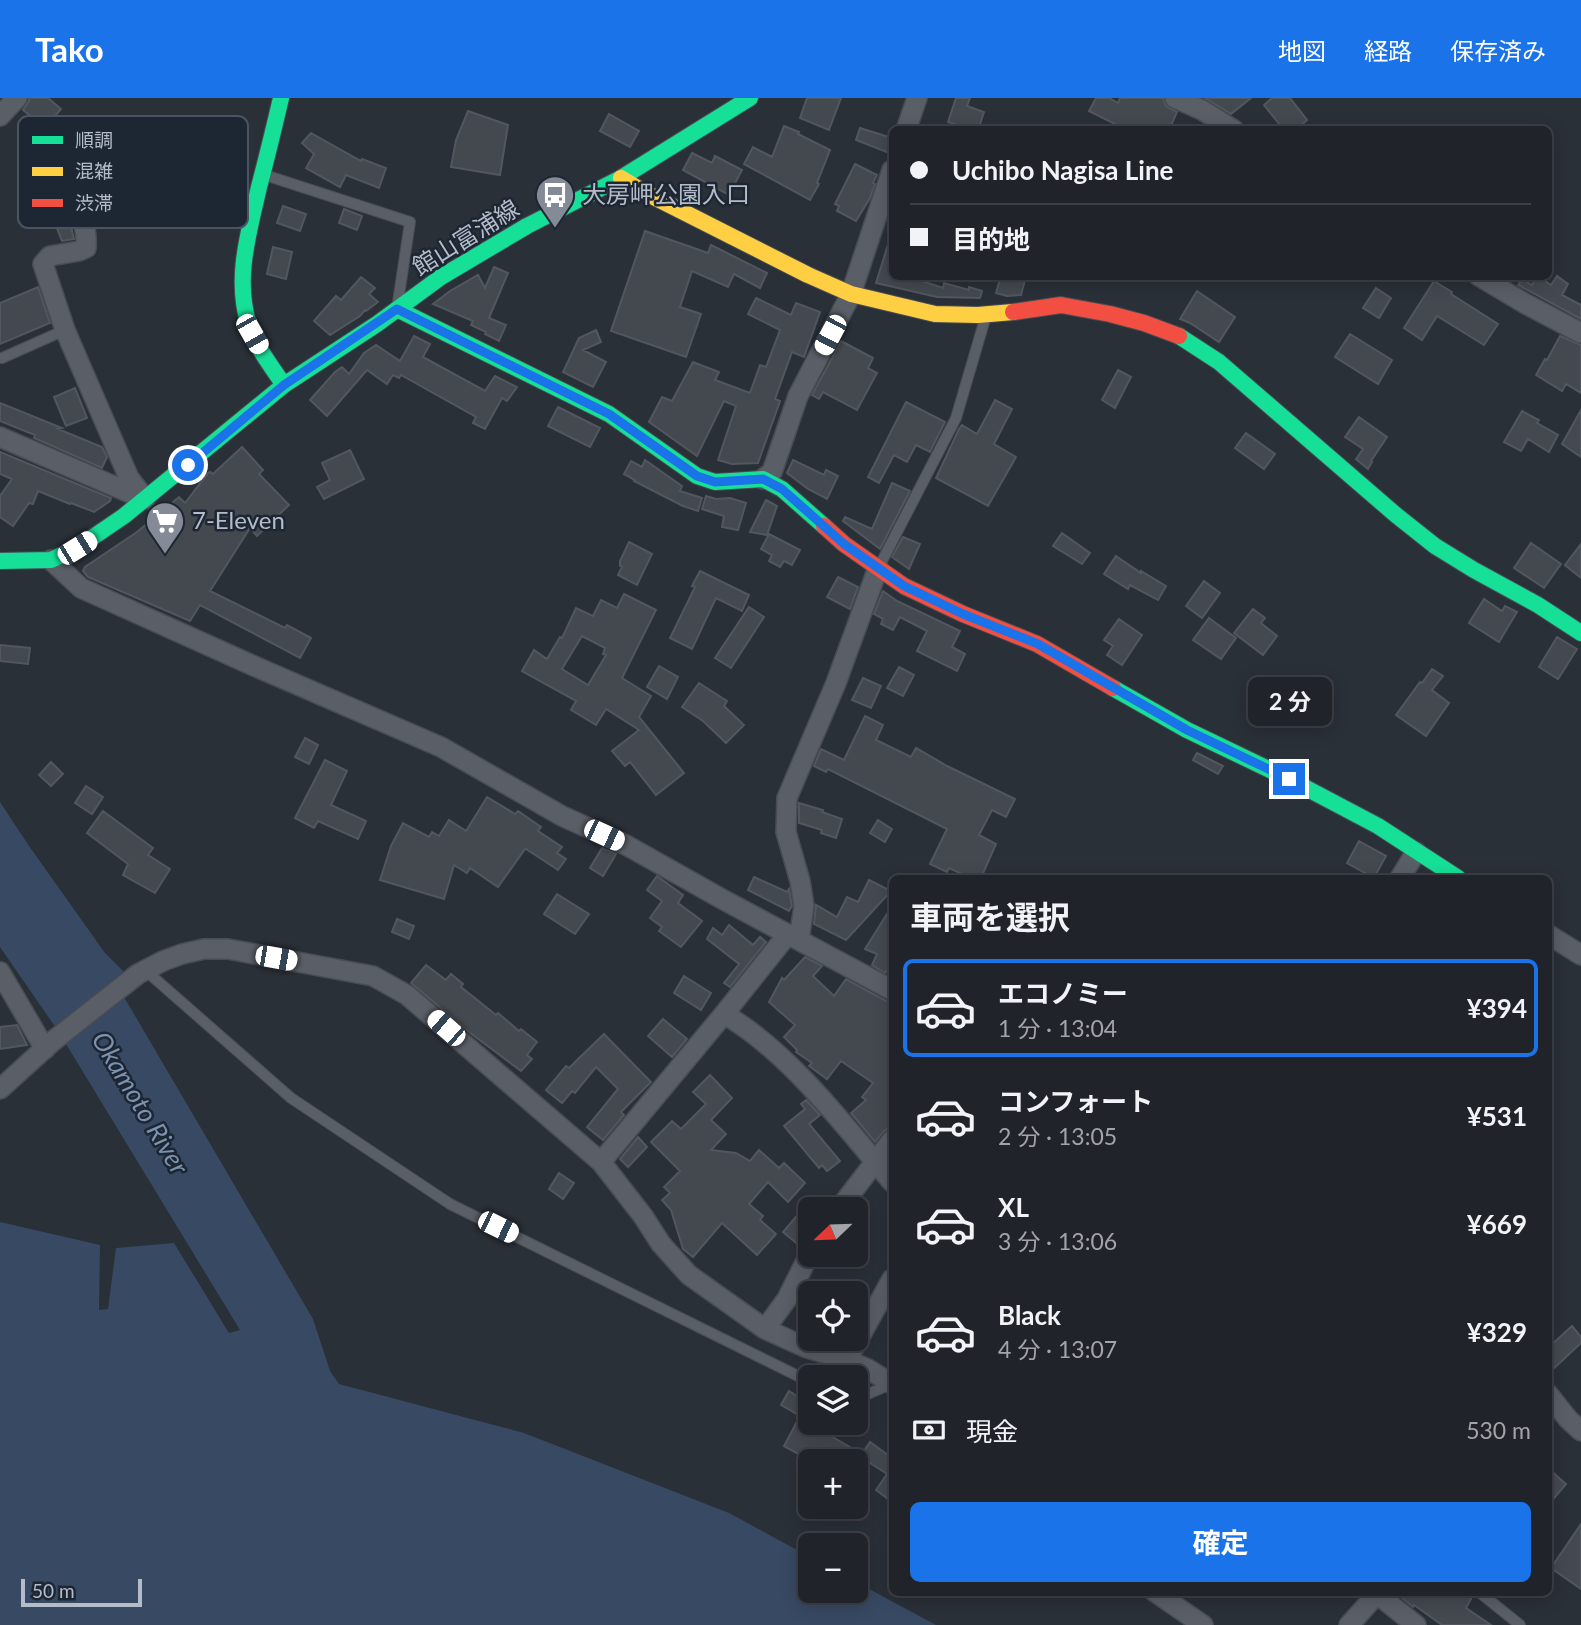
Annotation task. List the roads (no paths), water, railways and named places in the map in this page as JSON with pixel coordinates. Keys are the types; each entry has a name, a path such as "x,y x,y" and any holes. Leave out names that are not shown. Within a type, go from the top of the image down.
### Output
{"main road":[{"path":"281,98 244,251 243,296 252,334 284,385"},
{"name":"館山富浦線","path":"51,560 100,534 284,385 441,277 527,226 621,178 750,98"},
{"path":"621,178 808,275 851,294 935,313 986,314 1061,305 1144,323 1181,337 1219,362 1396,515 1436,546 1581,633"},
{"path":"397,309 609,414 697,476 715,482 763,479 782,489 844,544 904,586 963,614 1038,644 1187,730 1378,826 1453,875"},
{"path":"0,561 51,560"}],"street":[{"path":"0,117 17,98"},
{"path":"907,126 917,98"},
{"path":"1175,98 1228,126"},
{"path":"763,479 772,472 798,396 851,294 889,179"},
{"path":"85,228 86,248 50,256 43,264 65,330 129,478 145,499"},
{"path":"1486,280 1581,333"},
{"path":"0,437 145,499"},
{"path":"51,560 81,588 441,747 562,816 626,845 722,900 889,988"},
{"path":"601,1162 724,1014 793,937 804,906 786,832 788,798 836,683 878,568"},
{"path":"1403,875 1416,852"},
{"path":"1552,937 1581,955"},
{"path":"0,1089 49,1045 141,972 181,954 204,949 228,949 373,976 407,995 601,1162 662,1244 689,1275 765,1329 807,1348 847,1360 889,1382"},
{"path":"0,972 49,1045"},
{"path":"724,1014 743,1025 786,1062 889,1178"},
{"path":"848,1197 889,1144"},
{"path":"765,1329 787,1299 803,1267"},
{"path":"847,1360 889,1284"},
{"path":"1552,1399 1581,1431"},
{"path":"1349,1625 1375,1596"},
{"path":"1380,1596 1416,1625"},
{"path":"1177,1598 1203,1625"}],"lane":[{"path":"262,174 410,222 397,309"},
{"path":"878,568 956,418 986,314"},
{"path":"2,358 65,330"},
{"path":"141,972 291,1098 450,1204 798,1376"},
{"path":"868,1394 889,1385"},
{"path":"1484,1596 1520,1625"}],"water":[{"path":"0,802 105,953 124,972 56,1028 0,947"},
{"name":"Okamoto River","path":"124,997 313,1319 330,1371 339,1384 524,1433 729,1513 798,1550 798,1603 868,1603 868,1588 936,1625 0,1625 0,1222 100,1245 99,1310 108,1309 116,1248 174,1243 229,1333 240,1330 66,1044"}],"place":[{"name":"大房岬公園入口","path":"555,229"},
{"name":"7-Eleven","path":"165,555"}]}
